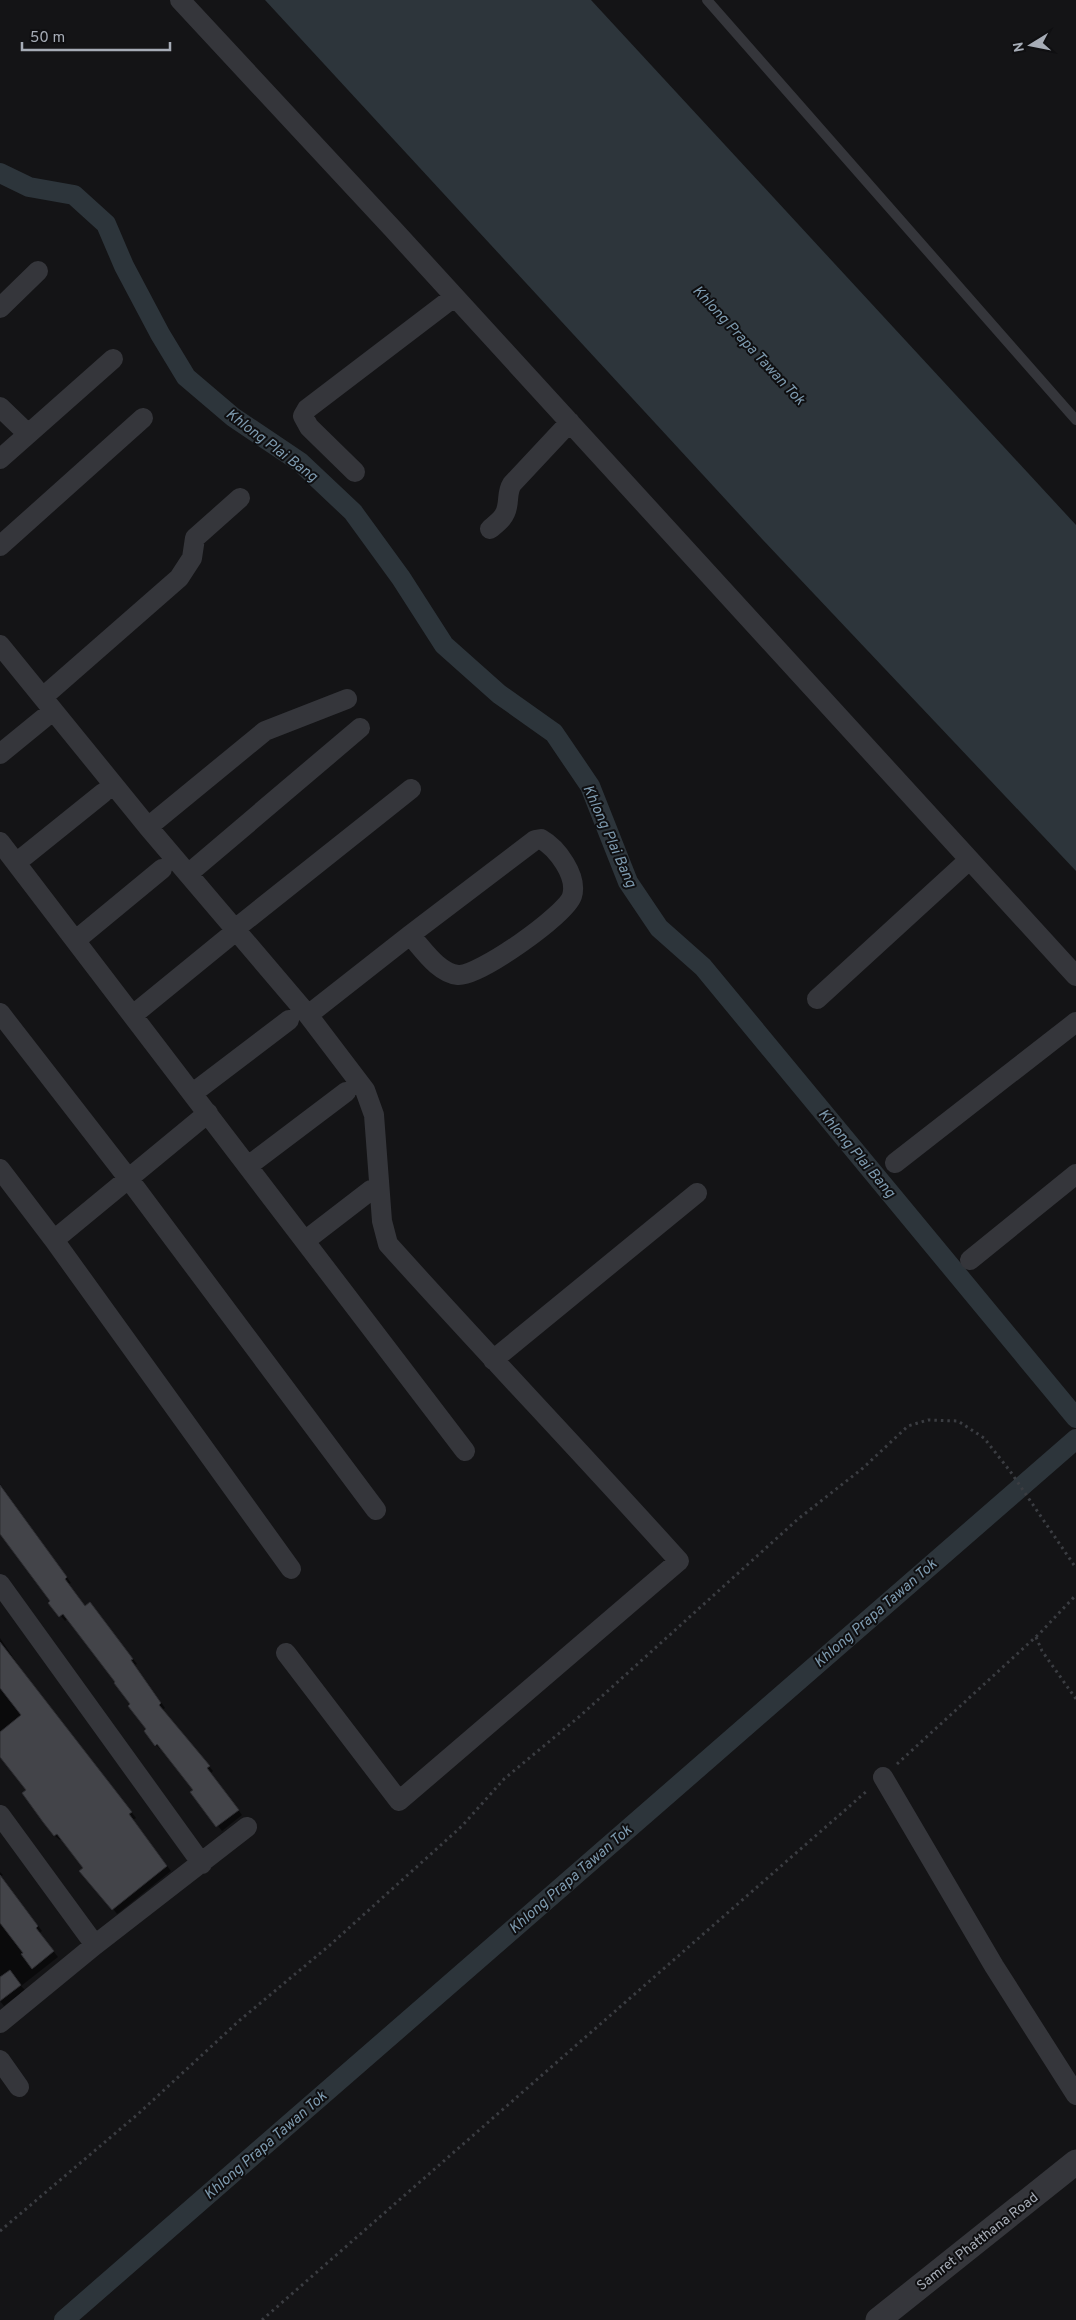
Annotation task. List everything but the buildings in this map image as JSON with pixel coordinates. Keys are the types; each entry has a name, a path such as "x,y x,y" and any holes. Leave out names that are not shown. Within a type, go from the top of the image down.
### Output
{"street":[{"path":"180,0 570,422 1076,976"},
{"path":"0,308 38,271"},
{"path":"355,472 309,427 304,416 307,409 454,297"},
{"path":"0,459 113,359"},
{"path":"0,407 28,434"},
{"path":"0,546 143,418"},
{"path":"490,530 503,517 507,506 508,492 512,484 570,422"},
{"path":"43,698 179,578 192,558 195,538 240,498"},
{"path":"0,645 188,874 299,1017 365,1090 374,1115 382,1221 388,1244 492,1360 589,1460 679,1561 399,1801 286,1652"},
{"path":"148,826 251,740 265,731 347,699"},
{"path":"0,754 44,718"},
{"path":"188,874 360,728"},
{"path":"133,1015 411,789"},
{"path":"16,863 103,793"},
{"path":"193,1093 410,935 535,840 541,839 548,843 568,869 573,882 572,896 564,908 538,931 475,972 460,976 442,969 410,935"},
{"path":"0,842 306,1240 465,1451"},
{"path":"817,999 969,860"},
{"path":"76,940 162,869"},
{"path":"0,1013 128,1178 376,1510"},
{"path":"895,1163 1076,1022"},
{"path":"248,1166 346,1092"},
{"path":"54,1240 208,1113"},
{"path":"0,1169 54,1240 291,1569"},
{"path":"970,1260 1076,1174"},
{"path":"306,1240 371,1190"},
{"path":"492,1360 697,1193"},
{"path":"0,1584 202,1864"},
{"path":"888,1785 994,1966 1076,2095"},
{"path":"0,1815 95,1945"},
{"path":"0,2023 95,1945 202,1864 246,1827"},
{"path":"0,2060 19,2087"},
{"name":"Samret Phatthana Road","path":"878,2320 1076,2162"}],"lane":[{"path":"707,0 1076,420"}],"path":[{"path":"0,2231 138,2114 240,2020 330,1945 462,1826 504,1779 602,1696 798,1519 863,1468 908,1426 928,1420 958,1421 984,1438 1010,1472 1076,1568"},
{"path":"262,2320 888,1785 1076,1595"},
{"path":"1036,1637 1042,1651 1076,1700"}],"water":[{"path":"265,0 591,0 1076,525 1076,871 763,540"}],"waterway":[{"name":"Khlong Plai Bang","path":"0,173 29,187 74,195 106,224 124,266 160,334 186,377 233,417 300,462 353,512 401,578 444,645 499,694 554,733 590,786 628,882 659,928 703,967 1076,1418"},
{"name":"Khlong Prapa Tawan Tok","path":"64,2320 1076,1439"}]}
